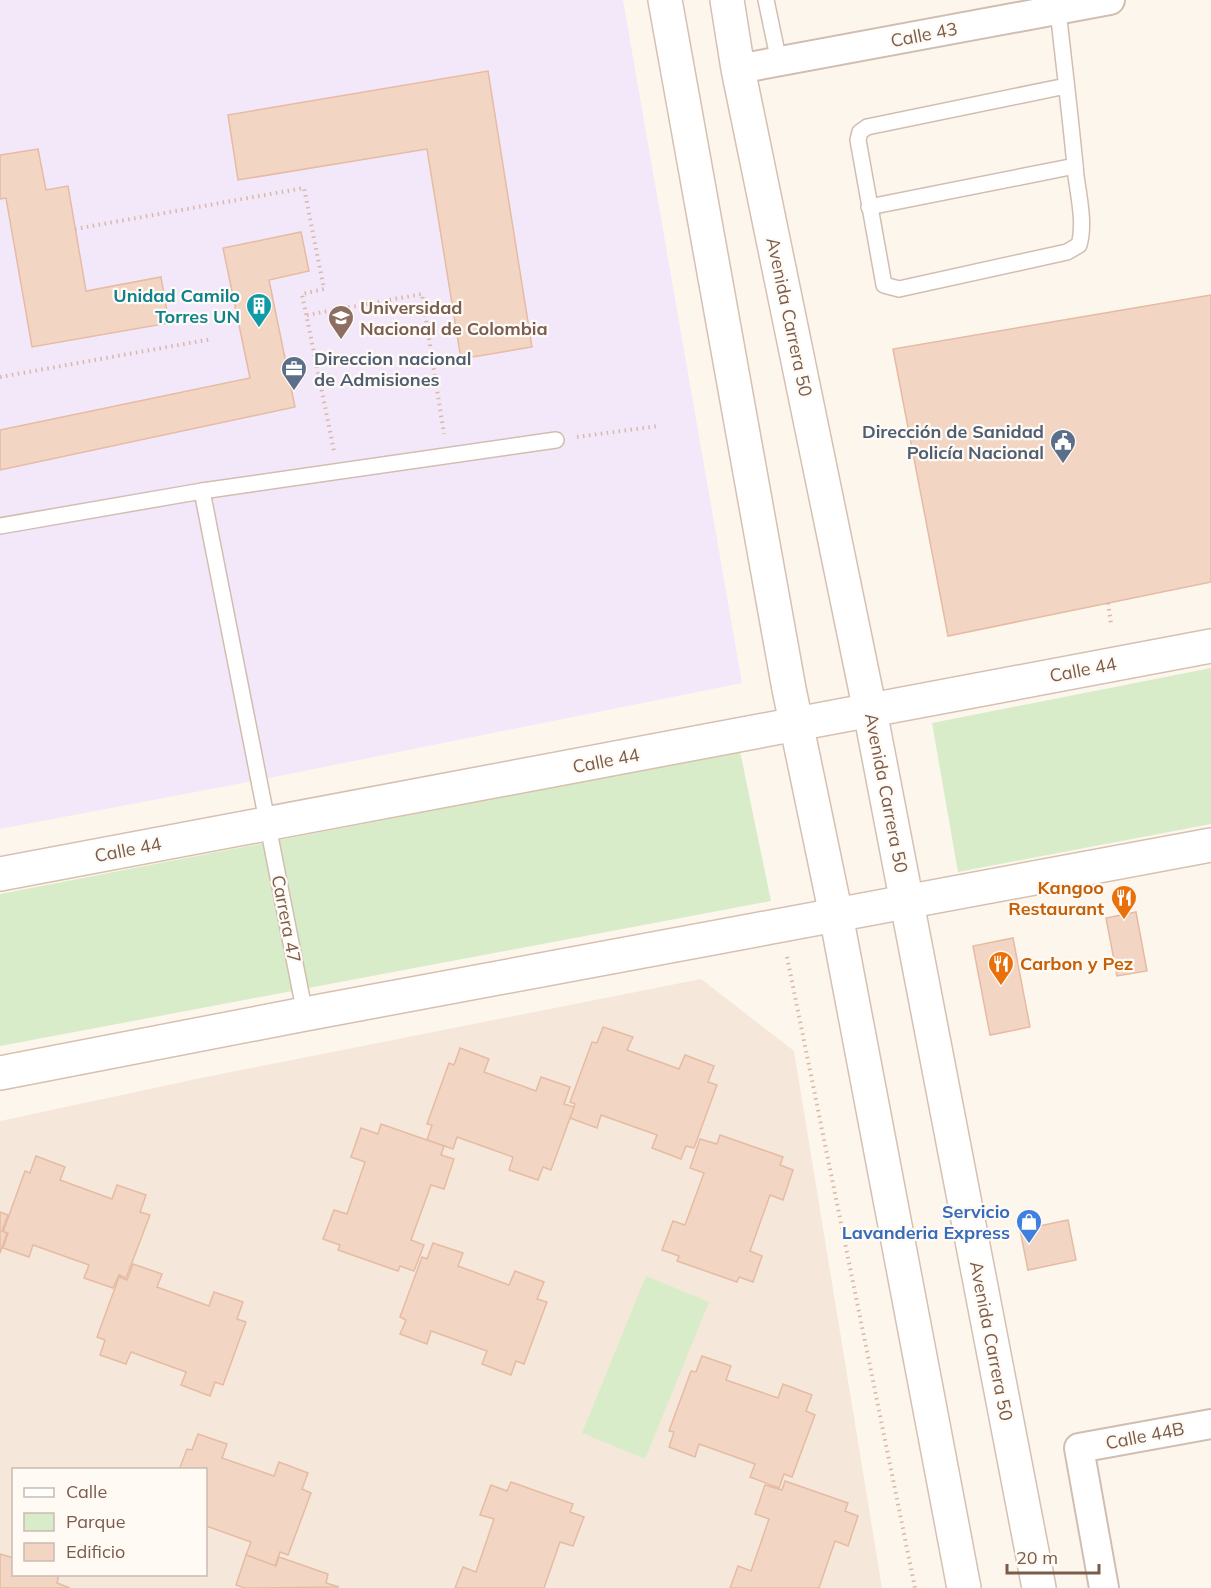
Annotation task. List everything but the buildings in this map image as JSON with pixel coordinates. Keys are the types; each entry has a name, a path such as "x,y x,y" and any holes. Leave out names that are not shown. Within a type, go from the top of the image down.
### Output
{"main road":[{"path":"666,0 797,725 836,915 963,1588"},
{"name":"Avenida Carrera 50","path":"727,0 738,69 870,711 1039,1588"},
{"name":"Calle 44","path":"0,874 1211,646"},
{"path":"0,1073 1211,845"}],"street":[{"name":"Calle 43","path":"738,69 1110,0"},
{"name":"Calle 44B","path":"1104,1588 1079,1448 1211,1424"}],"lane":[{"path":"766,0 779,62"},
{"path":"1058,10 1082,234 1079,245 1066,252 899,289 884,285 858,140 860,132 867,127 1066,86"},
{"path":"869,207 1075,165"},
{"path":"0,526 202,491 556,440"},
{"name":"Carrera 47","path":"202,491 304,1014"}],"path":[{"path":"75,229 304,188 324,289 302,294 338,471"},
{"path":"307,315 422,294 447,456"},
{"path":"0,376 212,339"},
{"path":"556,440 658,426"},
{"path":"1108,603 1112,624"},
{"path":"780,925 915,1588"}],"shaded area":[{"name":"Universidad Nacional de Colombia","path":"0,0 623,0 742,683 259,780 0,829"},
{"path":"701,979 794,1051 882,1588 0,1588 0,1121 201,1078"}],"green space":[{"path":"1211,668 1211,824 958,872 932,723"},
{"path":"740,751 771,901 0,1046 0,894"},
{"path":"646,1276 709,1302 645,1459 582,1433"}],"place":[{"name":"Unidad Camilo Torres UN","path":"259,329"},
{"name":"Universidad Nacional de Colombia","path":"341,341"},
{"name":"Direccion nacional de Admisiones","path":"294,392"},
{"name":"Dirección de Sanidad Policía Nacional","path":"1063,465"},
{"name":"Kangoo Restaurant","path":"1124,921"},
{"name":"Carbon y Pez","path":"1001,987"},
{"name":"Servicio Lavanderia Express","path":"1029,1245"}]}
